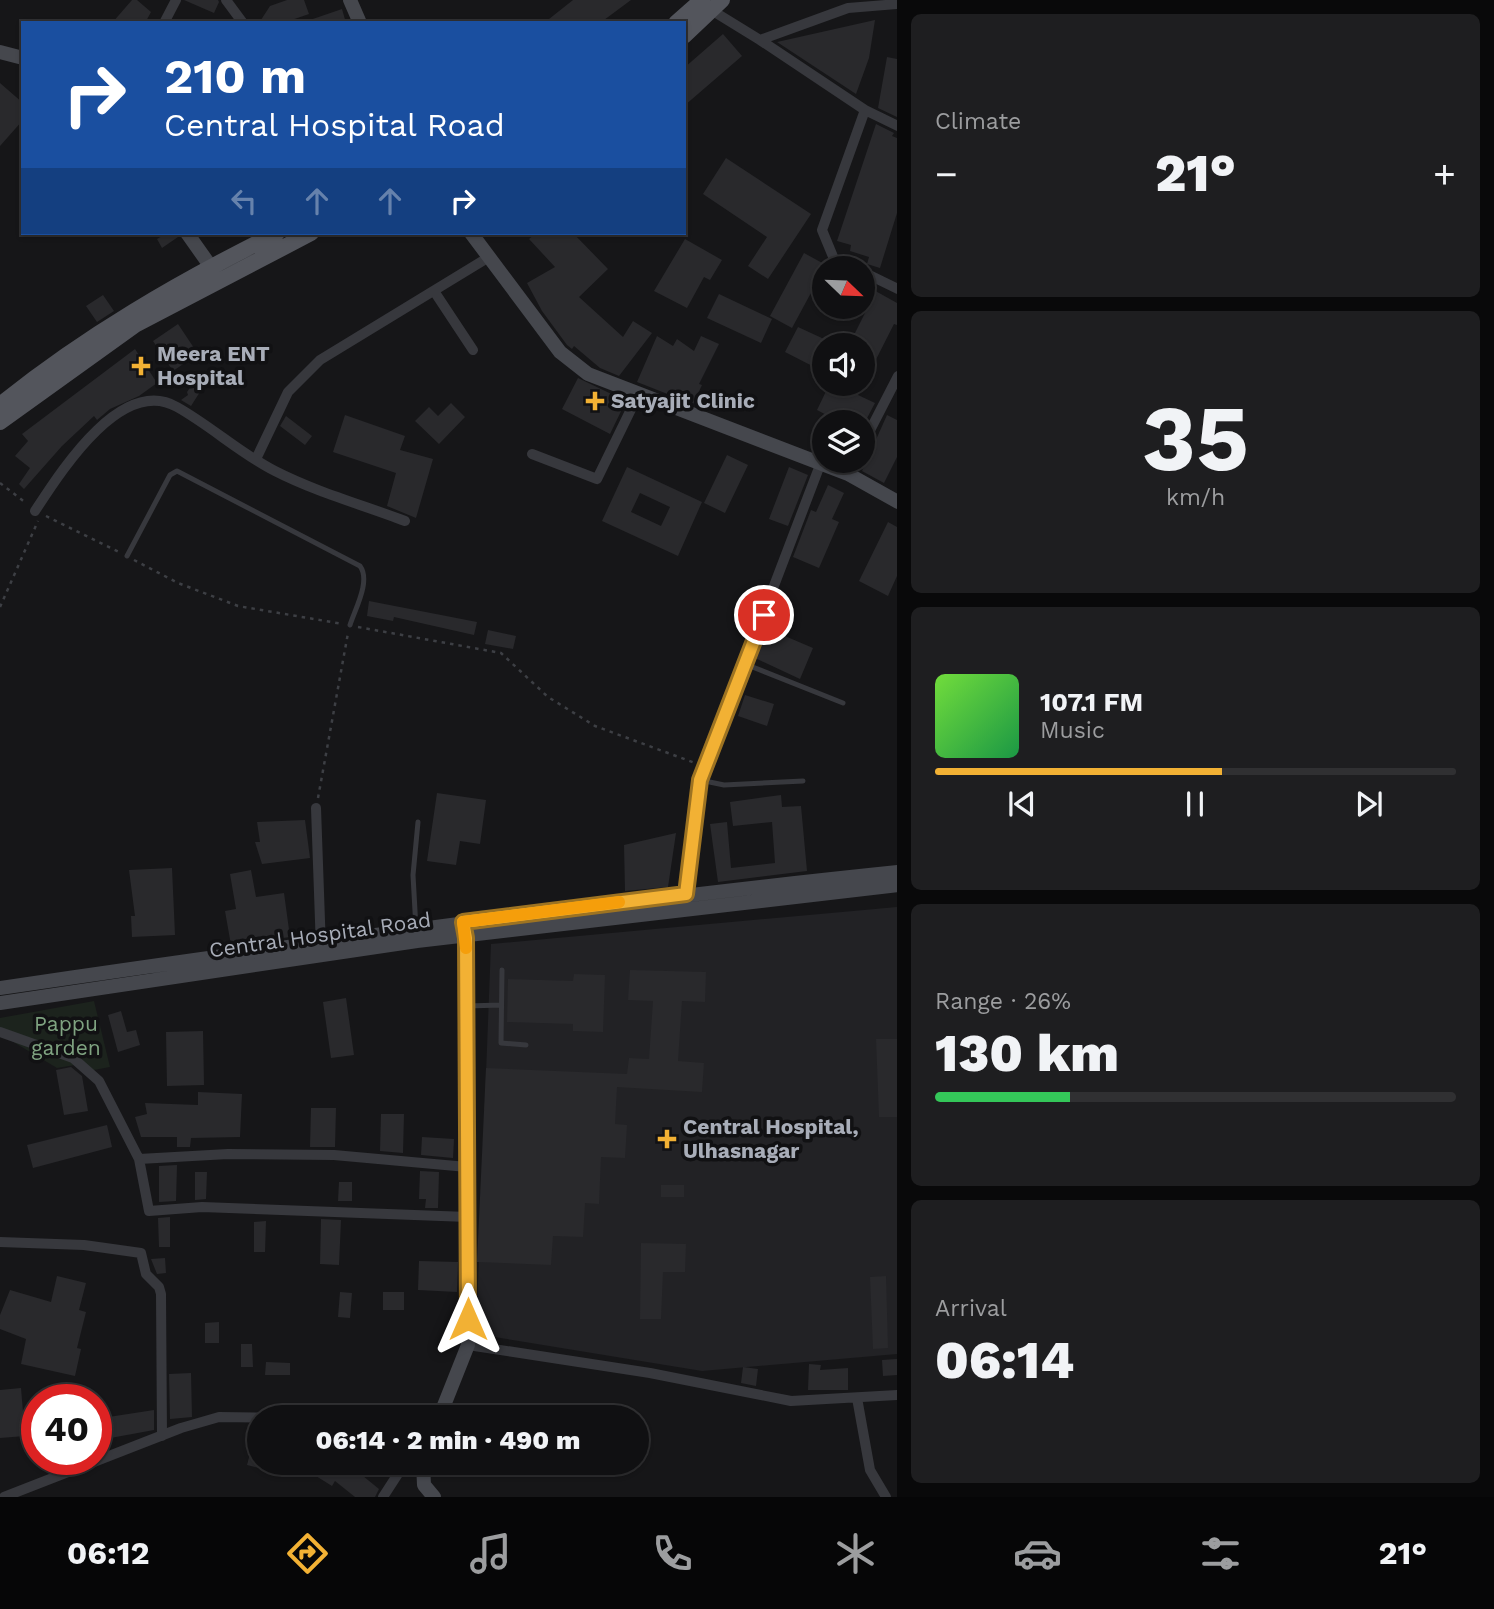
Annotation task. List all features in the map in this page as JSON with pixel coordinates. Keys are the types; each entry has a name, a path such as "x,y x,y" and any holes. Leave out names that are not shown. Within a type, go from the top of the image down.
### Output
{"main road":[{"path":"679,21 710,3"},
{"path":"686,33 710,3"},
{"path":"0,422 135,325 274,235"},
{"path":"0,405 43,370 124,317 215,273 306,235"}],"street":[{"path":"165,21 176,0"},
{"path":"226,0 242,21"},
{"path":"351,0 359,21"},
{"path":"710,3 865,110 897,126"},
{"path":"760,40 848,8 897,4"},
{"path":"0,52 21,57"},
{"path":"833,256 822,230 865,110"},
{"path":"188,235 215,273"},
{"path":"472,235 561,352 588,374 812,462"},
{"path":"256,459 288,392 320,360 489,257"},
{"path":"875,278 897,289"},
{"path":"435,291 473,349"},
{"path":"875,420 897,376"},
{"path":"532,454 597,479 638,394"},
{"path":"35,511 67,461 103,424 142,401 174,405 275,471 405,521"},
{"path":"687,901 700,780 817,473"},
{"path":"845,473 897,502"},
{"path":"316,808 321,948"},
{"name":"Central Hospital Road","path":"0,988 321,948 466,938 687,901 897,872"},
{"name":"Central Hospital Road","path":"0,1003 463,922 897,885"},
{"path":"444,1405 468,1345 467,1006 466,938 463,922"},
{"path":"0,1032 73,1058 99,1081 139,1159 149,1211 202,1207 468,1217"},
{"path":"139,1159 228,1154 334,1155 467,1167"},
{"path":"0,1242 84,1245 141,1253 146,1274 159,1287 161,1294 162,1436"},
{"path":"468,1345 650,1373 791,1401 897,1395"},
{"path":"857,1398 870,1470 886,1497"},
{"path":"4,1497 162,1436 219,1418 247,1418"},
{"path":"383,1497 397,1475"},
{"path":"424,1475 424,1485 433,1497"}],"lane":[{"path":"127,556 170,475 177,471 360,566 364,572 364,580 350,625"},
{"path":"745,664 843,703"},
{"path":"700,780 724,785 803,781"},
{"path":"416,929 413,875 418,822"},
{"path":"502,970 501,1043 526,1045"},
{"path":"467,1006 501,1005"}],"path":[{"path":"0,483 35,511"},
{"path":"0,607 42,514 178,583 238,606 501,653 548,697 595,726 705,766"},
{"path":"316,808 350,625"}],"shaded area":[{"name":"Central Hospital, Ulhasnagar","path":"897,907 897,1354 702,1371 476,1334 491,944"}],"green space":[{"name":"Pappu garden","path":"94,1001 110,1067 83,1072 81,1064 57,1068 0,1034 0,1018"}],"building":[{"path":"132,0 137,0 151,12 146,21 114,21"},
{"path":"184,0 218,0 219,2 214,13"},
{"path":"287,0 304,0 309,14 289,21 260,21 270,6"},
{"path":"573,0 631,0 603,21 547,21"},
{"path":"342,9 345,21 307,21"},
{"path":"875,20 869,58 856,94 777,42"},
{"path":"723,34 742,56 686,104 686,66"},
{"path":"887,57 897,59 897,117 878,108"},
{"path":"0,83 21,101 21,122 0,146"},
{"path":"876,124 894,133 892,136 897,138 897,213 880,268 875,266 875,256 850,251 851,245 837,241"},
{"path":"726,158 811,214 768,279 748,266 767,237 703,194"},
{"path":"164,235 178,235 162,248 157,239"},
{"path":"534,235 575,235 608,269 579,297 623,337 633,321 652,333 619,376 600,368 574,346 572,349 567,345 542,311 527,283 555,267 529,239"},
{"path":"685,239 722,260 710,280 704,277 687,308 654,291"},
{"path":"804,253 812,257 812,291 792,328 770,316"},
{"path":"875,291 897,303 897,325 894,324 875,361 875,333 855,333 862,319 875,319"},
{"path":"719,294 772,319 761,343 707,318"},
{"path":"103,295 114,311 97,322 86,306"},
{"path":"178,324 198,354 173,371 153,341"},
{"path":"798,327 812,333 812,366 785,352"},
{"path":"657,336 673,346 677,339 694,351 701,336 719,344 699,384 702,385 693,404 637,382"},
{"path":"135,349 157,383 139,396 110,409 97,420 94,416 62,446 24,489 19,484 30,468 15,456 28,441 22,434"},
{"path":"578,378 626,401 610,434 562,409"},
{"path":"194,382 201,386 205,384 191,406 181,400 188,395 187,392"},
{"path":"824,396 860,396 875,403 871,410 817,410"},
{"path":"451,403 465,417 439,444 415,421 429,407 438,416"},
{"path":"345,415 405,436 400,450 433,459 416,518 387,506 396,473 333,452"},
{"path":"887,415 897,420 897,457 884,483 866,473 875,473 875,442"},
{"path":"286,416 312,436 305,445 280,426"},
{"path":"727,455 748,465 725,513 704,503"},
{"path":"627,467 702,502 678,556 602,521","holes":["640,493 670,507 661,526 631,512"]},
{"path":"789,467 808,475 788,526 769,519"},
{"path":"828,485 844,493 832,519 839,522 819,568 793,557 811,510 816,512"},
{"path":"888,522 897,527 897,576 888,596 859,581"},
{"path":"369,601 477,622 474,635 394,617 393,621 367,616"},
{"path":"766,628 813,648 800,679 755,658"},
{"path":"488,630 516,636 513,649 485,644"},
{"path":"745,695 774,704 767,726 738,716"},
{"path":"437,793 486,800 480,844 460,841 456,865 427,861"},
{"path":"781,795 782,807 801,806 807,871 718,882 710,824 727,822 731,868 775,863 772,822 733,826 730,802"},
{"path":"305,820 310,858 262,864 255,842 260,842 257,822"},
{"path":"676,833 668,887 625,891 624,845"},
{"path":"172,868 175,935 132,937 131,916 135,916 129,870"},
{"path":"251,870 256,897 284,893 290,937 231,945 225,911 236,909 230,874"},
{"path":"630,970 706,972 705,1002 682,1001 678,1061 704,1063 702,1092 617,1087 615,1124 627,1125 625,1158 601,1157 599,1204 585,1203 583,1237 553,1236 551,1265 477,1262 486,1068 627,1074 629,1058 649,1059 653,1001 628,1000"},
{"path":"574,974 605,975 603,1032 573,1031 573,1024 507,1022 508,979 573,981"},
{"path":"346,998 354,1055 331,1058 323,1002"},
{"path":"121,1011 127,1032 136,1030 140,1045 118,1052 108,1015"},
{"path":"203,1031 204,1085 167,1086 166,1032"},
{"path":"876,1039 897,1039 897,1117 879,1117"},
{"path":"71,1067 82,1076 88,1111 64,1115 56,1070"},
{"path":"198,1092 242,1094 240,1137 191,1138 190,1147 177,1147 177,1137 141,1137 135,1117 147,1114 145,1103 198,1105"},
{"path":"311,1108 336,1108 335,1147 310,1147"},
{"path":"381,1114 404,1114 403,1153 380,1151"},
{"path":"107,1125 112,1147 33,1168 27,1145"},
{"path":"422,1137 454,1139 453,1158 421,1155"},
{"path":"177,1165 176,1201 159,1202 159,1166"},
{"path":"420,1171 439,1172 438,1208 425,1208 426,1199 419,1199"},
{"path":"195,1172 207,1172 206,1199 195,1200"},
{"path":"339,1182 352,1182 352,1201 338,1201"},
{"path":"661,1185 684,1185 684,1197 661,1197"},
{"path":"170,1217 170,1247 159,1247 158,1218"},
{"path":"321,1219 341,1220 339,1265 320,1264"},
{"path":"266,1221 265,1252 254,1252 254,1222"},
{"path":"641,1243 686,1244 685,1272 663,1272 661,1319 640,1319"},
{"path":"165,1258 166,1273 157,1274 151,1259"},
{"path":"419,1261 458,1262 457,1292 418,1290"},
{"path":"57,1276 86,1283 79,1310 86,1312 77,1348 81,1349 75,1376 21,1364 26,1339 0,1329 0,1315 10,1290 51,1302"},
{"path":"886,1276 888,1348 873,1349 870,1277"},
{"path":"340,1292 352,1293 350,1318 338,1317"},
{"path":"383,1292 404,1292 404,1310 383,1310"},
{"path":"219,1322 219,1343 205,1343 205,1323"},
{"path":"241,1344 252,1344 253,1367 241,1367"},
{"path":"897,1359 897,1375 883,1376 882,1360"},
{"path":"266,1362 290,1363 290,1375 265,1375"},
{"path":"809,1364 821,1365 820,1370 848,1368 848,1390 808,1390"},
{"path":"743,1367 758,1369 756,1386 741,1383"},
{"path":"191,1373 192,1417 170,1419 169,1374"},
{"path":"21,1388 21,1436 0,1438 0,1390"},
{"path":"154,1410 154,1430 112,1438 112,1416"},
{"path":"314,1475 362,1475 379,1489 375,1497 355,1497 335,1481 332,1486"}],"slow traffic":[{"path":"466,948 463,922 619,902"}],"place":[{"name":"Meera ENT Hospital","path":"141,366"},
{"name":"Satyajit Clinic","path":"595,401"},
{"name":"Central Hospital, Ulhasnagar","path":"667,1139"}],"route":[{"path":"468,1319 466,938 463,922 686,894 700,780 764,615"}]}
